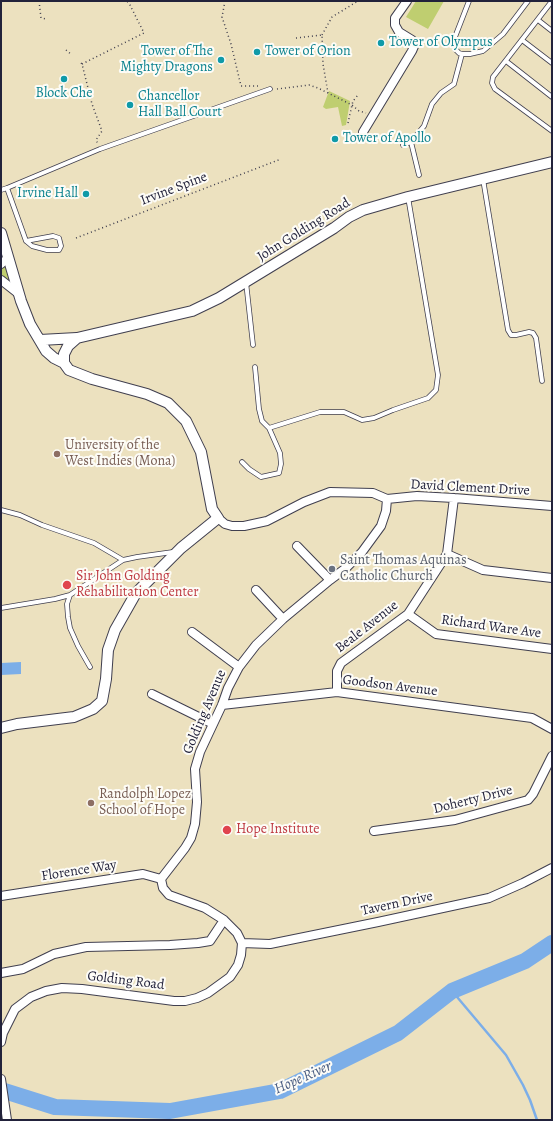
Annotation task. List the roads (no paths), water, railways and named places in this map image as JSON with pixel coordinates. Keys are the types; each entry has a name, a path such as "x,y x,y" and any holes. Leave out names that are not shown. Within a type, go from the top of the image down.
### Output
{"street":[{"path":"363,132 412,51 414,44 412,40 399,32 395,25 395,18 406,1"},
{"name":"John Golding Road","path":"40,340 77,338 192,311 219,298 363,210 408,197 552,162"},
{"path":"1,233 4,255 25,314 46,351 54,358 64,363 69,370 92,380 147,394 168,403 186,421 201,452 212,509 218,518 225,524 232,526 244,526 267,521 304,502 330,492 373,493 387,499"},
{"path":"1,280 19,294"},
{"path":"64,363 64,354 68,346 77,338"},
{"name":"David Clement Drive","path":"387,499 417,496 552,506"},
{"name":"Beale Avenue","path":"336,692 337,671 341,663 408,614 447,554 454,498"},
{"name":"Golding Avenue","path":"162,879 191,838 195,824 197,802 195,769 200,752 238,667 256,645 283,619 346,568 362,552 381,526 386,511 387,499"},
{"path":"1,728 17,724 74,716 93,709 102,701 106,679 108,650 115,630 136,593 178,552 218,518"},
{"path":"297,546 330,580"},
{"path":"447,554 483,570 552,578"},
{"path":"256,590 283,619"},
{"name":"Richard Ware Ave","path":"408,614 436,634 552,649"},
{"path":"192,632 238,667"},
{"name":"Goodson Avenue","path":"222,705 336,692 532,718 552,728"},
{"path":"152,694 213,724"},
{"name":"Doherty Drive","path":"374,831 455,820 528,800 533,794 552,756"},
{"name":"Tavern Drive","path":"242,943 270,944 489,898 552,868"},
{"name":"Florence Way","path":"1,896 143,874 162,879"},
{"path":"162,879 163,888 169,895 205,908 224,920 237,933 242,943"},
{"path":"1,973 23,969 54,954 86,947 170,945 210,941 224,920"},
{"name":"Golding Road","path":"1,1042 3,1033 16,1009 31,998 46,991 62,988 82,989 174,1001 185,1001 197,998 208,993 230,977 238,965 242,943"},
{"path":"1,1079 7,1120"}],"lane":[{"path":"469,1 454,43 455,49 462,54 483,51 503,34 528,1"},
{"path":"552,2 493,77 492,83 495,89 552,131"},
{"path":"538,20 552,31"},
{"path":"522,40 552,64"},
{"path":"403,145 411,142 424,126 432,104 441,93 454,84 462,54"},
{"path":"506,61 552,97"},
{"path":"1,190 100,149 270,89"},
{"path":"411,142 419,175"},
{"path":"483,179 508,330 511,335 529,332 533,333 536,338 542,381"},
{"path":"7,188 26,241 32,246 47,250 59,250 61,246 59,238 53,236 26,241"},
{"path":"269,428 320,412 344,412 362,420 374,418 428,398 436,390 438,375 408,197"},
{"path":"246,282 253,344"},
{"path":"242,462 260,477 279,473 281,464 280,453 269,428 262,421 259,409 255,367"},
{"path":"1,510 20,515 42,525 94,544 123,560"},
{"path":"1,608 70,595 123,560 178,552"},
{"path":"70,595 67,604 70,628 90,667"}],"water":[{"path":"21,662 21,674 1,675 1,663"}],"waterway":[{"name":"Hope River","path":"1,1090 55,1107 170,1111 280,1091 398,1033 452,991 525,961 552,943"},
{"path":"452,991 506,1055 523,1085 537,1120"}],"place":[{"name":"Tower of Olympus","path":"381,43"},
{"name":"Tower of Orion","path":"257,52"},
{"name":"Tower of The Mighty Dragons","path":"221,60"},
{"name":"Block Che","path":"64,79"},
{"name":"Chancellor Hall Ball Court","path":"130,105"},
{"name":"Tower of Apollo","path":"335,139"},
{"name":"Irvine Hall","path":"86,194"},
{"name":"University of the West Indies (Mona)","path":"57,454"},
{"name":"Saint Thomas Aquinas Catholic Church","path":"332,569"},
{"name":"Sir John Golding Rehabilitation Center","path":"67,585"},
{"name":"Randolph Lopez School of Hope","path":"91,803"},
{"name":"Hope Institute","path":"227,830"}]}
